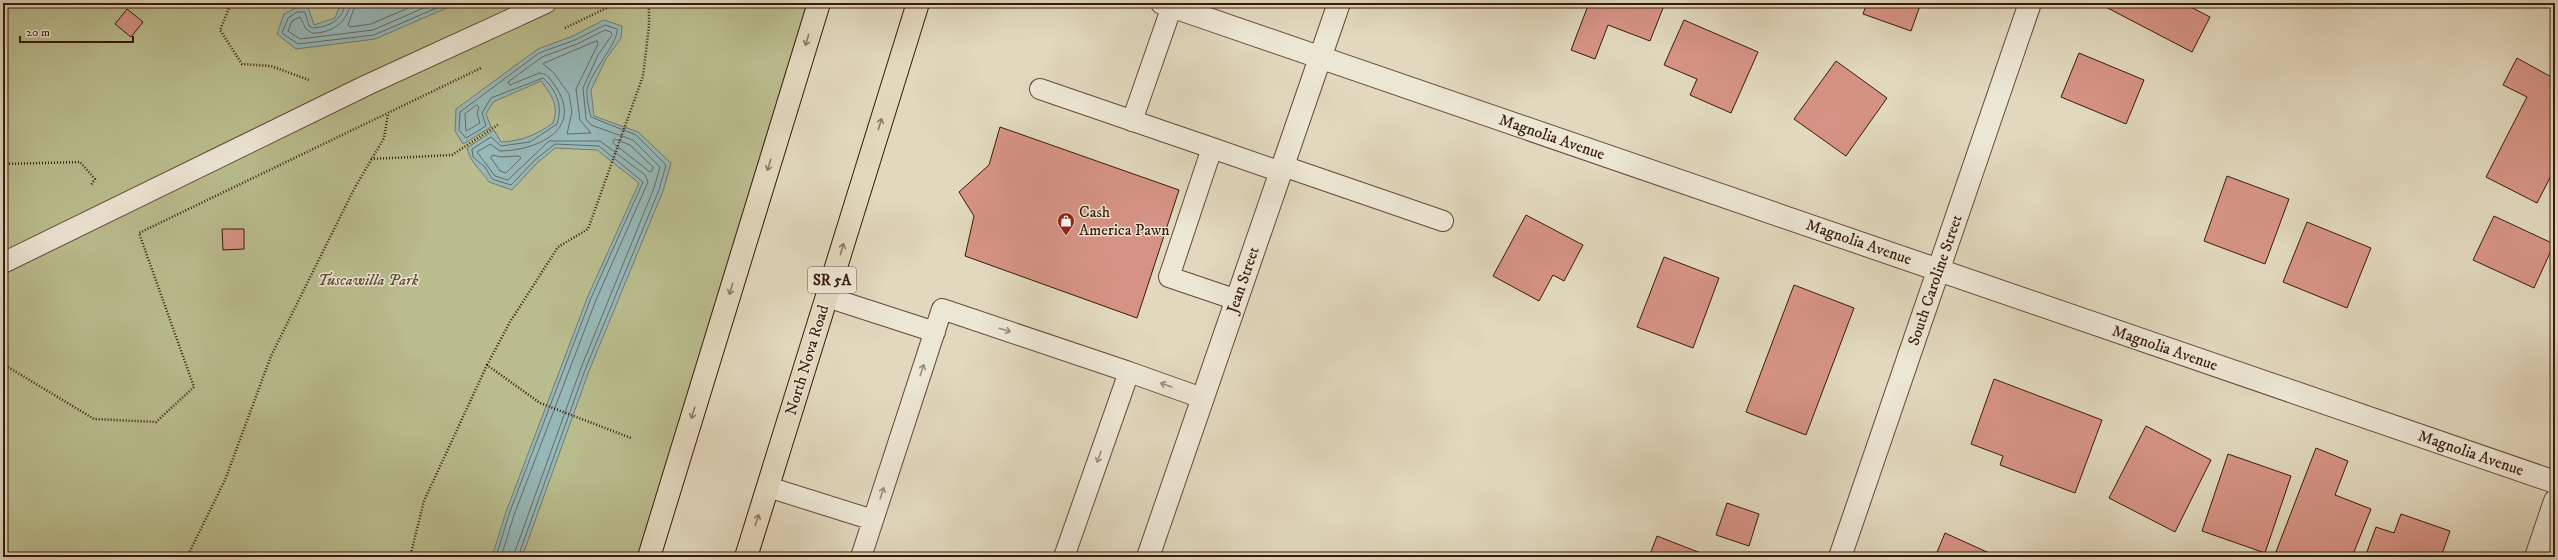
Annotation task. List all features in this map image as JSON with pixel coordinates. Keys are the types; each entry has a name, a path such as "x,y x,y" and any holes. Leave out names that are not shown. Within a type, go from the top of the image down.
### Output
{"main road":[{"path":"649,557 819,3"},
{"name":"North Nova Road","path":"746,557 918,3"}],"street":[{"name":"Jean Street","path":"1148,557 1339,3"},
{"name":"South Caroline Street","path":"1840,557 2030,3"},
{"name":"Magnolia Avenue","path":"1167,4 1320,58 2555,482"},
{"path":"2536,557 2555,501"}],"lane":[{"path":"3,263 367,85 546,3"},
{"path":"1132,120 1167,4"},
{"path":"1040,89 1212,148 1443,221"},
{"path":"1212,148 1169,277 1236,300"},
{"path":"827,296 935,332"},
{"path":"861,557 942,309 1202,398"},
{"path":"1064,557 1129,372"},
{"path":"768,487 873,520"}],"path":[{"path":"231,3 220,30 242,64 271,66 314,81"},
{"path":"560,30 617,3"},
{"path":"410,557 424,501 487,365 510,322 558,247 588,229 629,120 643,76 649,26 649,3"},
{"path":"3,364 94,419 156,422 194,388 139,233 483,68"},
{"path":"187,557 225,480 271,356 371,159 384,138 388,114"},
{"path":"371,159 452,155 499,124"},
{"path":"3,164 80,162 95,179 88,191"},
{"path":"487,365 540,403 631,438"}],"green space":[{"name":"Tuscawilla Park","path":"3,3 819,3 649,557 3,557"}],"water":[{"path":"341,3 458,3 375,39 296,49 277,34 284,14 296,8 308,7 314,25 335,18"},
{"path":"604,20 622,26 621,38 606,59 591,90 594,116 638,132 671,163 663,191 589,371 522,557 492,557 506,512 588,296 639,183 597,150 555,148 537,163 512,190 489,182 473,162 467,148 494,130 501,142 528,137 553,123 555,116 555,105 541,81 493,102 486,114 491,127 463,144 455,131 456,109 538,49 573,36"}],"building":[{"path":"1589,3 1665,3 1650,41 1608,25 1595,59 1571,50"},
{"path":"1867,3 1921,3 1911,31 1863,14"},
{"path":"2098,3 2183,3 2210,17 2192,52"},
{"path":"127,9 143,22 131,37 115,24"},
{"path":"1684,20 1758,52 1731,113 1690,95 1697,79 1664,65"},
{"path":"2079,53 2144,80 2126,124 2061,97"},
{"path":"2517,58 2555,79 2555,168 2537,203 2486,177 2527,97 2503,85"},
{"path":"1836,61 1887,98 1846,156 1794,119"},
{"name":"Cash America Pawn","path":"1000,127 1179,190 1137,318 965,256 974,216 959,192 989,165"},
{"path":"2227,176 2289,199 2265,264 2204,241"},
{"path":"1526,215 1583,245 1564,281 1553,275 1539,301 1493,276"},
{"path":"2494,216 2554,244 2534,288 2473,260"},
{"path":"2307,222 2371,248 2347,308 2283,282"},
{"path":"222,229 244,229 244,249 223,250"},
{"path":"1664,257 1719,278 1693,348 1637,327"},
{"path":"1794,285 1854,308 1806,435 1746,412"},
{"path":"1994,379 2102,420 2075,493 2000,465 2003,456 1971,444"},
{"path":"2146,426 2211,460 2175,532 2109,498"},
{"path":"2316,448 2348,461 2335,495 2371,509 2352,557 2274,557"},
{"path":"2228,454 2291,476 2265,553 2202,531"},
{"path":"1727,503 1759,514 1749,546 1716,535"},
{"path":"2401,514 2450,531 2441,557 2365,557 2376,527 2394,533"},
{"path":"1945,533 1998,557 1935,557"},
{"path":"1657,536 1711,557 1649,557"}],"place":[{"name":"Cash America Pawn","path":"1066,236"}]}
